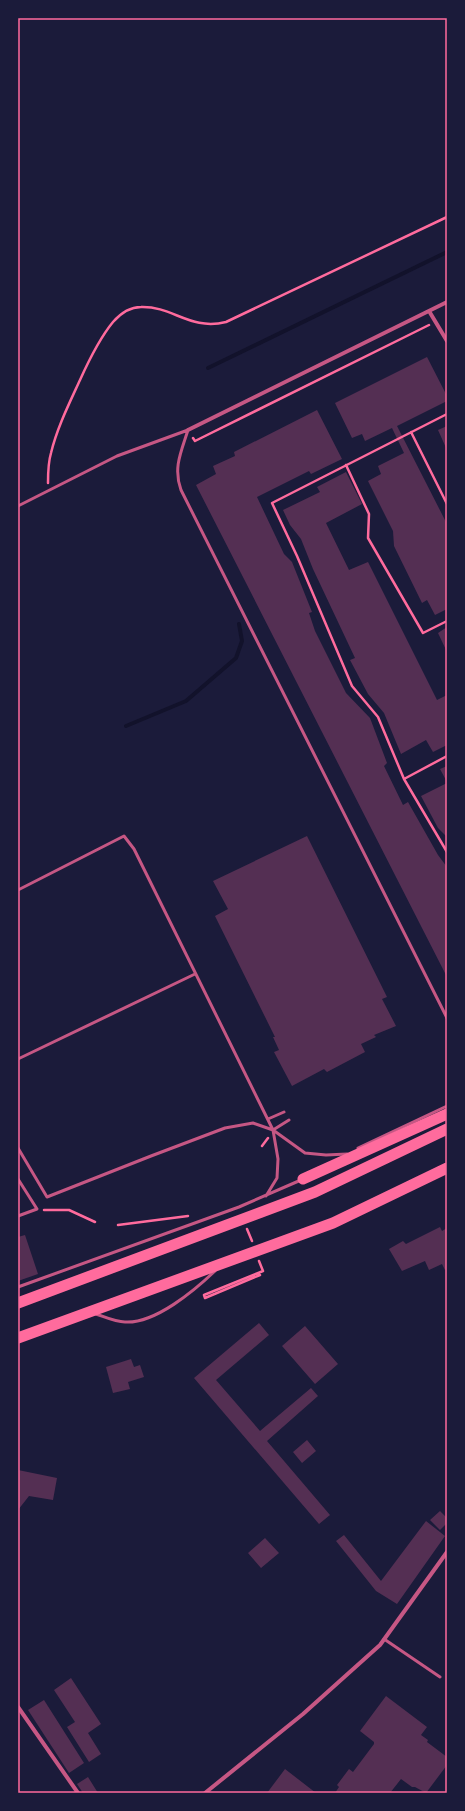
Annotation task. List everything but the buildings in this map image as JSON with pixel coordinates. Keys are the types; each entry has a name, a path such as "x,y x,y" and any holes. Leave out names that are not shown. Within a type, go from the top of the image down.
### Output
{"highway":[{"path":"303,1179 447,1114"},
{"path":"18,1303 315,1192 447,1129"},
{"path":"18,1338 333,1223 447,1168"}],"street":[{"path":"188,430 447,302"},
{"path":"429,311 447,341"},
{"path":"205,1793 303,1714 380,1645 447,1552"},
{"path":"18,1707 78,1793"}],"lane":[{"path":"18,506 116,456 188,430"},
{"path":"188,430 177,463 177,473 181,490 447,1018"},
{"path":"18,890 124,836 134,849 273,1130 278,1159 278,1178 266,1196"},
{"path":"18,1059 195,974"},
{"path":"18,1287 136,1245 266,1196 303,1179 347,1154 447,1106"},
{"path":"268,1119 284,1112"},
{"path":"273,1130 289,1120"},
{"path":"18,1148 47,1197 225,1128 253,1123 273,1130 305,1153 326,1155 347,1154"},
{"path":"18,1179 37,1209 18,1216"},
{"path":"90,1312 120,1321 137,1321 167,1308 183,1298 196,1289 222,1263"},
{"path":"384,1639 440,1677"}],"path":[{"path":"48,490 50,455 55,438 100,340 123,313 141,307 152,308 198,324 208,325 226,322 447,217"},
{"path":"188,430 195,441 436,322"},
{"path":"447,414 272,503 297,556 352,686 378,717 404,779 447,852"},
{"path":"411,432 447,504"},
{"path":"346,465 369,514 368,538 423,633 447,621"},
{"path":"404,779 447,756"},
{"path":"37,1209 69,1210 95,1222"},
{"path":"118,1225 192,1216"},
{"path":"246,1227 252,1242"},
{"path":"257,1256 263,1271 204,1295 205,1298 260,1275"}],"waterway":[{"path":"208,368 447,252"},
{"path":"126,726 186,701 236,658 242,641 239,624"}]}
